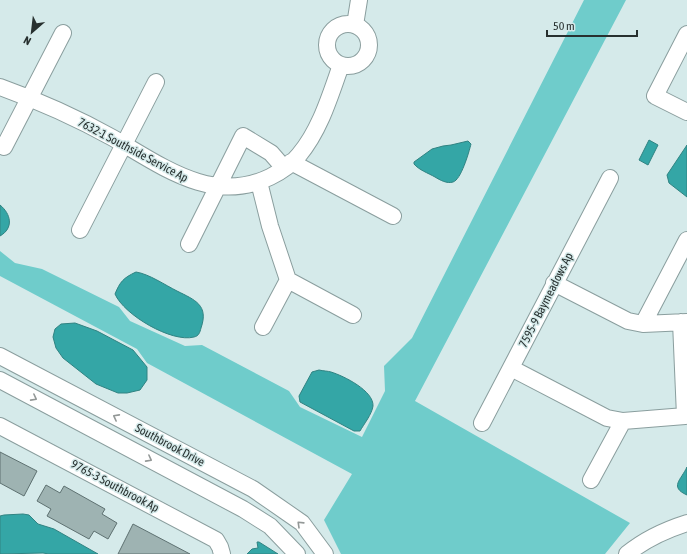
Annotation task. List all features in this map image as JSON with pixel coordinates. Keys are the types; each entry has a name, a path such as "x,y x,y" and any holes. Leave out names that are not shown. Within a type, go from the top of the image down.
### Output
{"street":[{"path":"354,25 359,0"},
{"path":"348,24 361,28 369,39 370,45 368,52 360,63 354,66 341,65 332,58 329,53 328,41 330,35 334,29 348,24"},
{"path":"4,147 63,33"},
{"path":"687,34 655,96 687,112"},
{"name":"7632-1 Southside Service Ap","path":"0,87 63,113 176,175 191,181 217,186 235,186 259,182 277,173 298,157 305,148 318,124 341,65"},
{"path":"80,230 156,82"},
{"path":"189,244 243,136 288,165 393,216"},
{"name":"7595-9 Baymeadows Ap","path":"482,423 610,178"},
{"path":"259,182 270,226 288,280 353,315"},
{"path":"643,324 687,240"},
{"path":"263,327 288,280"},
{"path":"512,368 607,418 623,421 685,416 684,322 643,324 628,321 554,283"},
{"name":"Southbrook Drive","path":"0,356 253,489 302,523 325,554"},
{"name":"Southbrook Drive","path":"0,380 243,509 270,526 297,554"},
{"path":"591,480 623,421"},
{"name":"9765-3 Southbrook Ap","path":"0,426 216,540 222,554"},
{"path":"243,509 253,489"},
{"path":"626,554 667,529 687,523"}],"shaded area":[{"path":"584,0 626,0 415,401 630,523 605,554 341,554 324,520 352,474 147,363 137,349 0,276 0,251 15,263 42,269 119,307 130,321 185,346 202,345 289,391 300,407 362,437 385,391 384,366 412,338"},
{"path":"649,140 658,145 648,165 639,160"},
{"path":"468,141 471,144 467,159 459,176 453,182 441,180 421,170 414,164 414,162 432,149"},
{"path":"687,145 687,197 669,183 667,175"},
{"path":"0,205 9,217 9,225 0,236"},
{"path":"136,272 157,280 199,304 202,309 203,320 198,335 185,338 162,332 138,318 120,302 115,294 119,286 128,276"},
{"path":"75,323 97,331 133,350 147,367 147,380 140,390 127,393 118,393 96,384 63,358 56,348 53,337 55,329 61,324"},
{"path":"319,370 331,372 343,377 357,385 369,395 373,406 370,416 360,431 354,431 300,402 299,396 312,372"},
{"path":"687,467 687,495 679,489 678,483"},
{"path":"23,514 29,515 38,524 54,529 98,554 0,554 0,516"},
{"path":"257,542 278,554 247,554 252,549 258,548"}],"building":[{"path":"0,452 37,471 24,496 0,483"},
{"path":"46,485 60,493 64,486 105,509 102,514 117,523 108,539 94,531 89,539 47,516 51,509 37,501"},
{"path":"133,524 190,554 118,554"}]}
